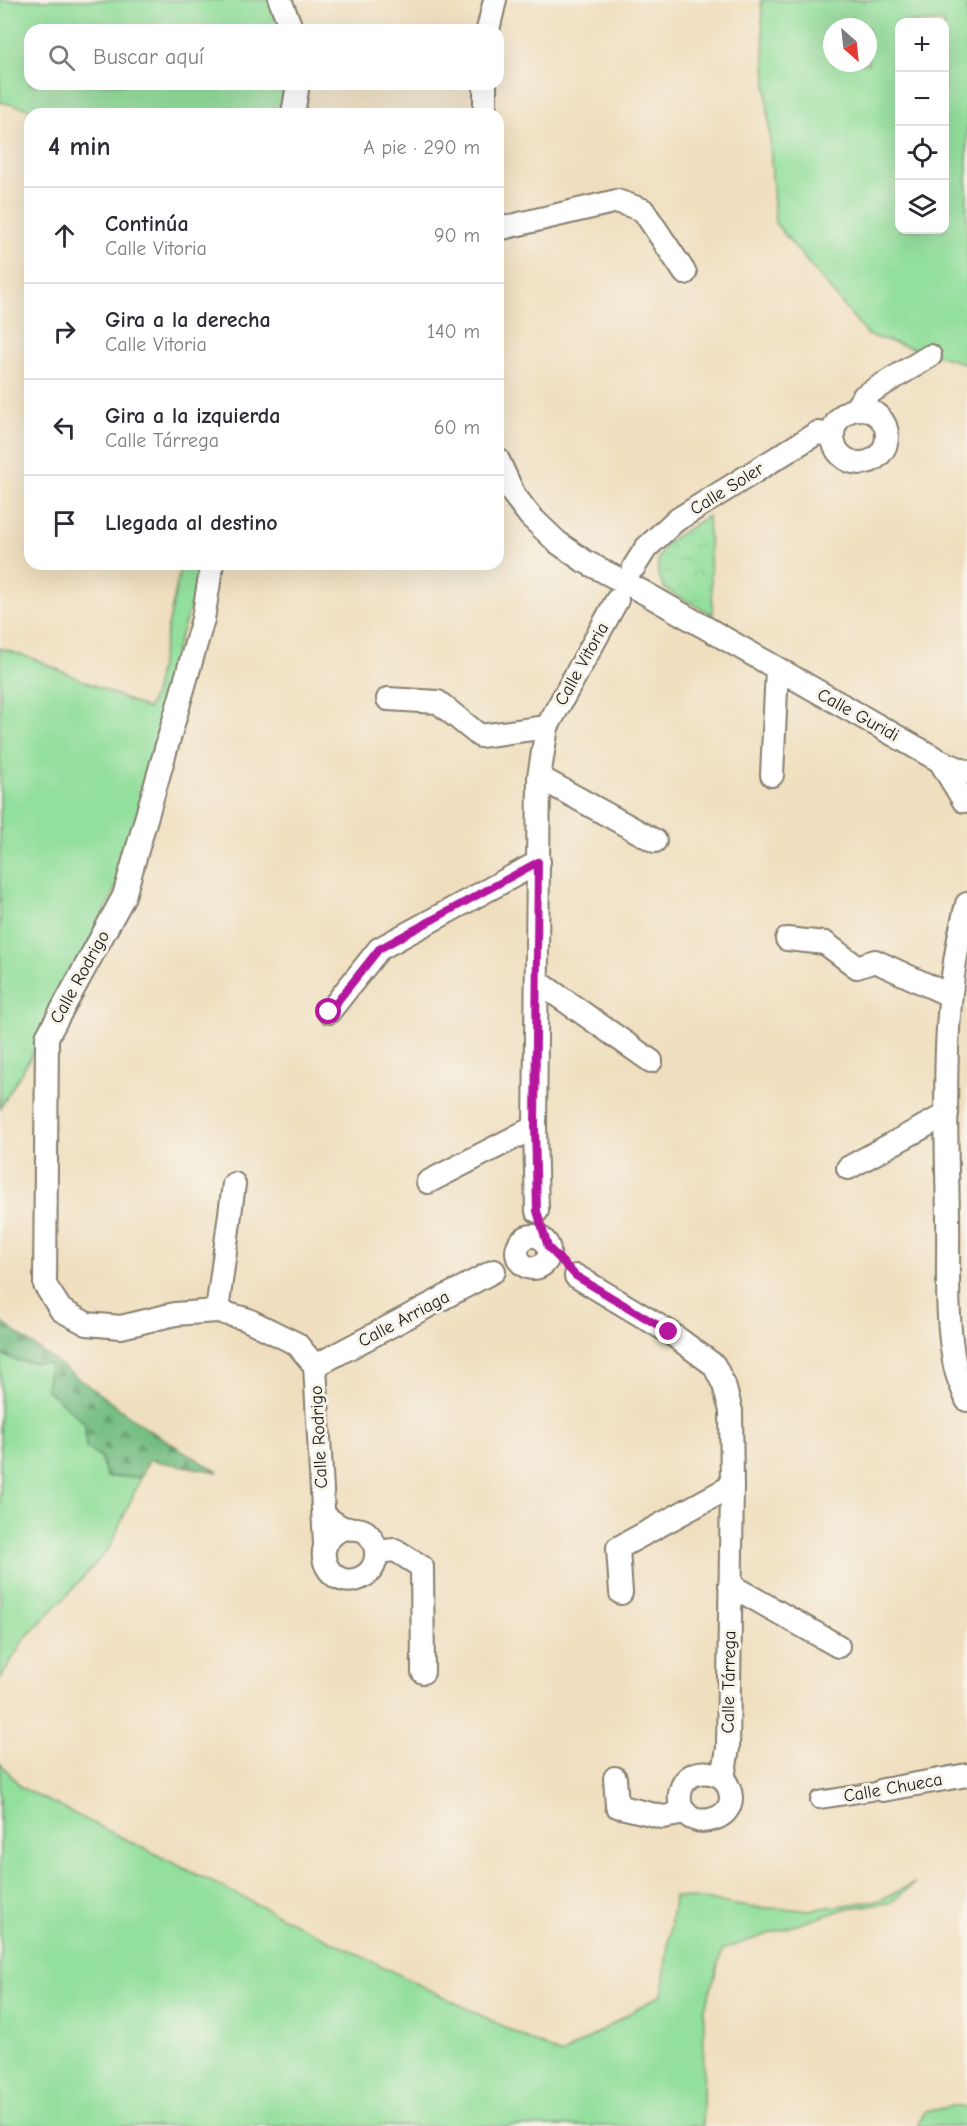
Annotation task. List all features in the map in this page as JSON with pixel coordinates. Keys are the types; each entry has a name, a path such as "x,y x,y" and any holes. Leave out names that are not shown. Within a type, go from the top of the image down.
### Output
{"street":[{"path":"280,0 290,24"},
{"path":"489,24 495,0"},
{"path":"294,108 297,90"},
{"path":"484,90 485,108"},
{"path":"504,228 617,201 643,210 685,273"},
{"path":"855,409 875,412 887,429 884,449 878,457 868,462 858,463 840,454 833,435 836,425 842,416 855,409 864,396 930,356"},
{"name":"Calle Soler","path":"634,567 646,548 675,521 817,433 833,435"},
{"name":"Calle Guridi","path":"504,473 514,495 530,516 557,542 584,561 643,592 940,761 967,772"},
{"path":"625,565 634,567 644,577 643,592 639,598 624,603 609,592 610,574 616,568 625,565"},
{"name":"Calle Rodrigo","path":"211,570 202,619 124,896 47,1037 45,1285 62,1310 87,1324 121,1327 175,1314 217,1311 246,1319 297,1344 315,1366 325,1564 331,1573 350,1581 368,1573 375,1563 376,1552"},
{"name":"Calle Vitoria","path":"533,1251 537,1211 535,1126 539,777 547,727 617,600"},
{"path":"772,775 777,669"},
{"name":"Calle Vitoria","path":"388,699 438,702 480,736 547,727"},
{"name":"Calle Guridi","path":"940,761 966,803"},
{"path":"539,777 655,841"},
{"path":"329,1012 379,949 538,862"},
{"path":"967,904 962,940 949,995 947,1114 950,1332 955,1368 967,1400"},
{"path":"787,939 825,943 857,967 876,961 949,995"},
{"path":"537,981 651,1061"},
{"path":"848,1168 947,1114"},
{"path":"428,1182 535,1126"},
{"path":"947,1177 967,1188"},
{"path":"217,1311 234,1184"},
{"name":"Calle Arriaga","path":"315,1366 533,1251"},
{"name":"Calle Tárrega","path":"533,1251 669,1332 714,1365 724,1385 731,1411 728,1748 723,1778 728,1785 730,1801 727,1810 712,1821 702,1822 686,1813 663,1816 617,1806 615,1778"},
{"path":"621,1593 618,1548 732,1486"},
{"path":"324,1516 344,1527"},
{"path":"325,1544 336,1531 344,1527 355,1527 366,1532 373,1541 376,1552 395,1551 422,1567 423,1672"},
{"path":"730,1585 838,1646"},
{"path":"686,1813 681,1804 680,1795 682,1786 688,1778 706,1771 723,1778"},
{"name":"Calle Chueca","path":"819,1800 967,1775"}],"green space":[{"path":"0,0 276,0 285,24 24,24 24,90 292,90 289,108 26,108 0,102"},
{"path":"761,0 967,0 967,364 868,335 775,223"},
{"path":"708,516 713,615 665,589 658,575 658,559 667,542"},
{"path":"180,570 203,570 176,649 163,733 113,895 35,1050 0,1108 0,648 34,659 148,709 154,694"},
{"path":"0,1321 150,1431 218,1472 149,1460 141,1477 107,1477 100,1456 86,1448 85,1423 46,1389 50,1364 19,1361 0,1354"},
{"path":"0,1354 19,1361 51,1364 46,1389 85,1423 86,1448 100,1456 107,1477 141,1477 110,1547 24,1639 0,1680"},
{"path":"0,1763 22,1788 561,2055 662,1994 674,1897 703,1899 747,1907 808,1910 880,1900 915,1883 890,1903 848,1908 723,1949 704,2011 703,2126 0,2126"},
{"path":"952,2106 967,2108 967,2126 917,2126 925,2112"}],"route":[{"path":"329,1012 379,949 538,862 535,1126 537,1211 545,1242 576,1276 669,1332"}]}
